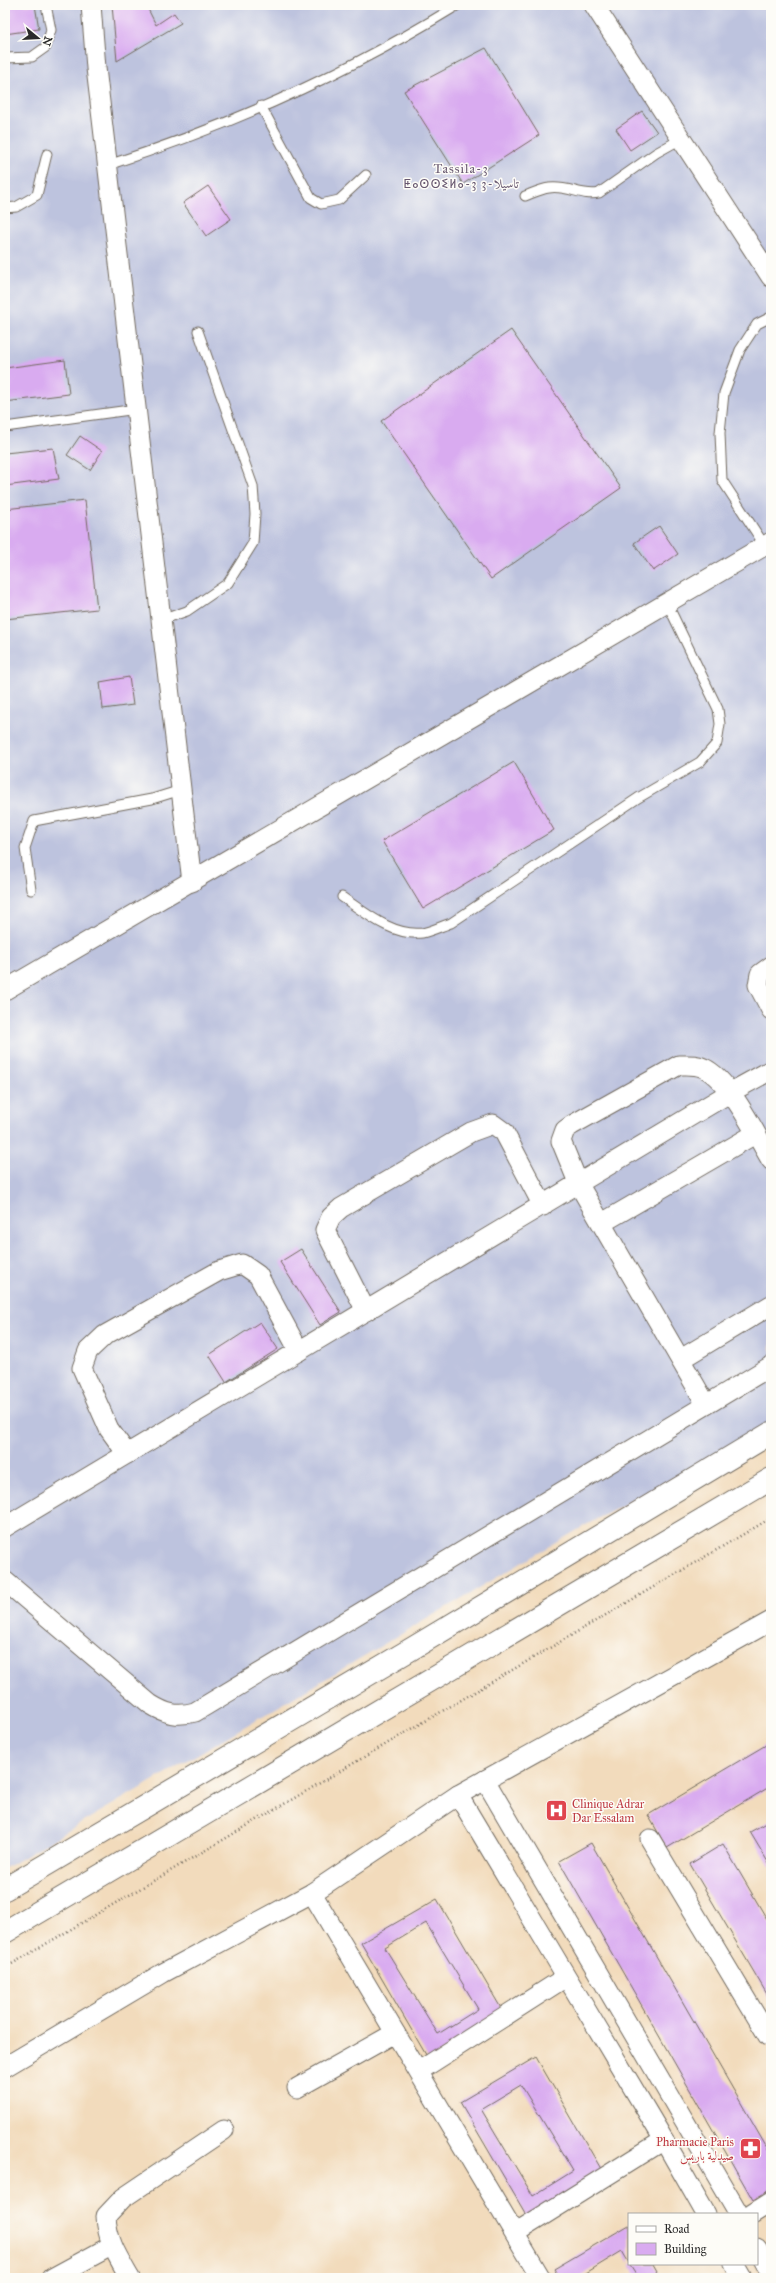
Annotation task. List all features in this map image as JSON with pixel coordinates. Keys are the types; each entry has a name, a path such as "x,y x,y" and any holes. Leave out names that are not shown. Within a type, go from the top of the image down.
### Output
{"highway":[{"path":"5,1889 401,1656 771,1433"},
{"path":"5,1932 771,1479"}],"street":[{"path":"90,5 192,882"},
{"path":"594,5 771,277"},
{"path":"5,990 768,544"},
{"path":"771,966 760,974 758,985 771,1010"},
{"path":"706,1404 578,1184 561,1141 565,1130 572,1125 679,1065 691,1064 704,1068 731,1092 771,1160"},
{"path":"5,1527 731,1092 771,1070"},
{"path":"366,1311 325,1230 331,1217 340,1208 471,1132 493,1124 504,1132 543,1206"},
{"path":"602,1223 755,1134"},
{"path":"127,1454 109,1429 82,1368 88,1351 105,1335 219,1271 242,1264 258,1276 299,1351"},
{"path":"681,1360 771,1305"},
{"path":"5,1581 150,1704 162,1711 182,1716 195,1712 771,1366"},
{"path":"5,2067 163,1973 312,1892 458,1796 485,1780 771,1621"},
{"path":"485,1780 738,2213"},
{"path":"458,1796 664,2140 705,2213"},
{"path":"650,1839 770,2037"},
{"path":"312,1892 515,2233 535,2276"},
{"path":"419,2071 566,1976"},
{"path":"297,2088 395,2032"},
{"path":"130,2278 111,2246 107,2230 106,2216 123,2198 224,2130"},
{"path":"515,2233 664,2140"},
{"path":"754,2213 771,2202"},
{"path":"52,2278 111,2246"},
{"path":"758,2250 771,2274"},
{"path":"735,2265 742,2278"}],"lane":[{"path":"5,58 32,57 46,47 51,30 46,5"},
{"path":"108,165 167,146 319,81 416,31 458,5"},
{"path":"261,106 311,198 321,204 339,200 366,175"},
{"path":"525,196 550,188 568,189 592,195 599,192 656,153 681,139"},
{"path":"5,208 16,207 37,196 47,154"},
{"path":"768,544 722,480 720,433 724,393 740,350 757,324 771,317"},
{"path":"161,620 187,611 228,583 253,543 255,514 253,486 198,331"},
{"path":"5,427 137,409"},
{"path":"342,897 372,918 403,933 423,932 451,923 638,798 700,762 717,744 720,724 718,708 667,603"},
{"path":"31,890 25,848 34,820 152,799 181,790"}],"path":[{"path":"5,1968 771,1518"}],"shaded area":[{"path":"5,5 771,5 771,1426 586,1525 5,1868"}],"building":[{"path":"5,5 35,5 39,29 5,34"},
{"path":"112,5 146,5 156,25 174,13 181,23 117,61"},
{"path":"486,48 539,135 463,184 404,91"},
{"path":"642,111 657,132 630,150 616,129"},
{"path":"208,186 231,219 206,236 183,203"},
{"path":"511,330 621,488 491,579 381,421"},
{"path":"65,360 69,394 5,402 5,368"},
{"path":"80,436 102,451 90,470 67,455"},
{"path":"53,448 59,479 5,486 5,453"},
{"path":"85,500 97,609 5,619 5,509"},
{"path":"659,526 678,554 653,571 634,543"},
{"path":"129,677 133,705 103,709 100,682"},
{"path":"514,762 554,830 423,909 382,841"},
{"path":"301,1249 341,1312 320,1325 280,1262"},
{"path":"260,1322 278,1349 226,1382 209,1355"},
{"path":"771,1742 771,1786 667,1848 648,1815"},
{"path":"771,1820 771,1867 750,1832"},
{"path":"591,1843 771,2155 771,2189 753,2200 559,1861"},
{"path":"723,1844 771,1926 771,2001 690,1864"},
{"path":"437,1899 505,2015 429,2060 361,1943","holes":["426,1923 478,2009 438,2034 385,1948"]},
{"path":"536,2057 604,2174 528,2218 460,2102","holes":["521,2085 573,2171 533,2196 481,2109"]},
{"path":"628,2226 628,2261 622,2251 581,2276 583,2278 560,2278 554,2269"},
{"path":"630,2265 654,2265 661,2278 638,2278"}],"place":[{"name":"Clinique Adrar Dar Essalam","path":"556,1811"},
{"name":"Pharmacie Paris صيدلية باريس","path":"750,2149"}],"district":[{"name":"Tassila-3 ⵟⴰⵙⵙⵉⵍⴰ-3 3-تاسيلا","path":"461,176"}]}
